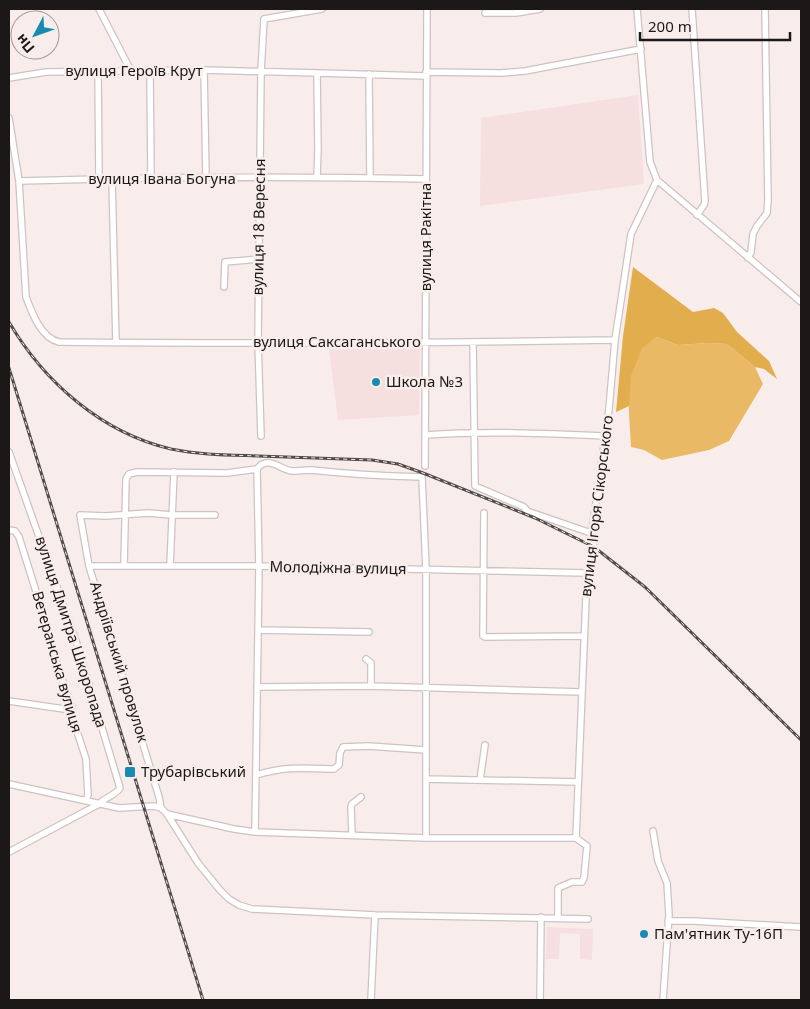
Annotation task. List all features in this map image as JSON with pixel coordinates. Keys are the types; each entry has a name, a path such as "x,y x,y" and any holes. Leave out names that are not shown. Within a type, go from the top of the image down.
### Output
{"street":[{"path":"99,9 130,72"},
{"name":"вулиця 18 Вересня","path":"262,436 258,342 260,72 264,19 322,9"},
{"name":"вулиця Ракітна","path":"425,466 427,9"},
{"path":"485,13 516,13 540,9"},
{"path":"637,9 650,162 657,180 801,302"},
{"path":"692,9 705,201 704,206 697,215"},
{"path":"748,258 751,252 753,234 767,213 768,200 765,9"},
{"name":"вулиця Героїв Крут","path":"9,78 36,72 98,71 204,70 426,74 525,71 640,50"},
{"path":"204,70 206,178"},
{"path":"98,71 99,179"},
{"path":"150,72 151,178"},
{"path":"316,73 317,177"},
{"path":"369,74 370,178"},
{"path":"9,118 19,181"},
{"name":"вулиця Івана Богуна","path":"19,181 112,178 260,179 317,177 426,179"},
{"path":"112,178 116,343"},
{"name":"вулиця Ігоря Сікорського","path":"576,838 587,573 592,561 594,547 592,531 609,408 615,340 631,234 657,180"},
{"name":"вулиця Саксаганського","path":"19,181 26,297 31,310 46,335 52,340 59,342 425,343 615,340"},
{"path":"224,287 225,262 259,259"},
{"path":"473,342 475,486 524,507 527,511 588,532 592,531"},
{"path":"424,435 474,432 527,432 605,436"},
{"name":"вулиця Дмитра Шкоропада","path":"9,452 76,641 120,788 117,792 104,798 99,804"},
{"path":"255,832 259,566 257,469 261,464 267,462 291,471 305,470 422,477 426,569 426,838"},
{"path":"124,566 126,479 129,474 137,472 228,473 257,469"},
{"path":"170,566 174,472"},
{"path":"126,513 215,515"},
{"name":"Андріївський провулок","path":"126,513 106,516 80,515 90,566 161,808"},
{"path":"484,513 483,636 584,636"},
{"name":"Ветеранська вулиця","path":"9,530 15,531 19,537 44,617 47,637 68,694 86,759 88,795 86,801"},
{"name":"Молодіжна вулиця","path":"90,566 259,566 587,573"},
{"path":"258,630 369,632"},
{"path":"370,660 371,686"},
{"path":"257,687 371,686 582,692"},
{"path":"9,701 71,710"},
{"path":"480,780 485,745"},
{"path":"256,775 287,768 334,769 339,765 340,753 343,747 368,746 426,750"},
{"path":"426,779 537,783 578,782"},
{"path":"9,784 120,808 154,806 161,808 167,814 198,863 220,890 229,899 240,905 266,910 375,915 588,919"},
{"path":"352,835 351,807 361,797"},
{"path":"9,852 99,804"},
{"path":"167,814 255,832 426,838 576,838 587,846 584,878 582,882 572,882 558,888 558,918"},
{"path":"653,831 658,861 667,882 668,921 663,1000"},
{"path":"371,1000 375,915"},
{"path":"540,1000 541,917"},
{"path":"668,921 801,927"}],"shaded area":[{"path":"638,95 644,184 480,206 481,118"},
{"path":"633,267 693,312 714,308 723,313 737,332 769,361 777,379 764,369 755,367 727,344 678,345 657,337 642,348 631,376 629,406 616,412 623,336"},
{"path":"657,337 678,345 727,344 755,367 763,384 729,441 709,450 662,460 644,450 631,447 629,397 632,372 635,360 641,349"},
{"name":"Школа №3","path":"329,349 420,349 419,415 338,420"},
{"path":"547,927 593,929 592,960 580,959 580,934 560,933 559,959 546,959"}],"railway":[{"path":"9,322 39,365 77,402 99,418 122,431 146,441 171,449 204,454 372,460 398,464 535,518 594,547 645,587 801,740"},
{"path":"9,368 203,1000"}],"place":[{"name":"Школа №3","path":"376,382"},
{"name":"Трубарівський","path":"130,772"},
{"name":"Пам'ятник Ту-16П","path":"644,934"}]}
